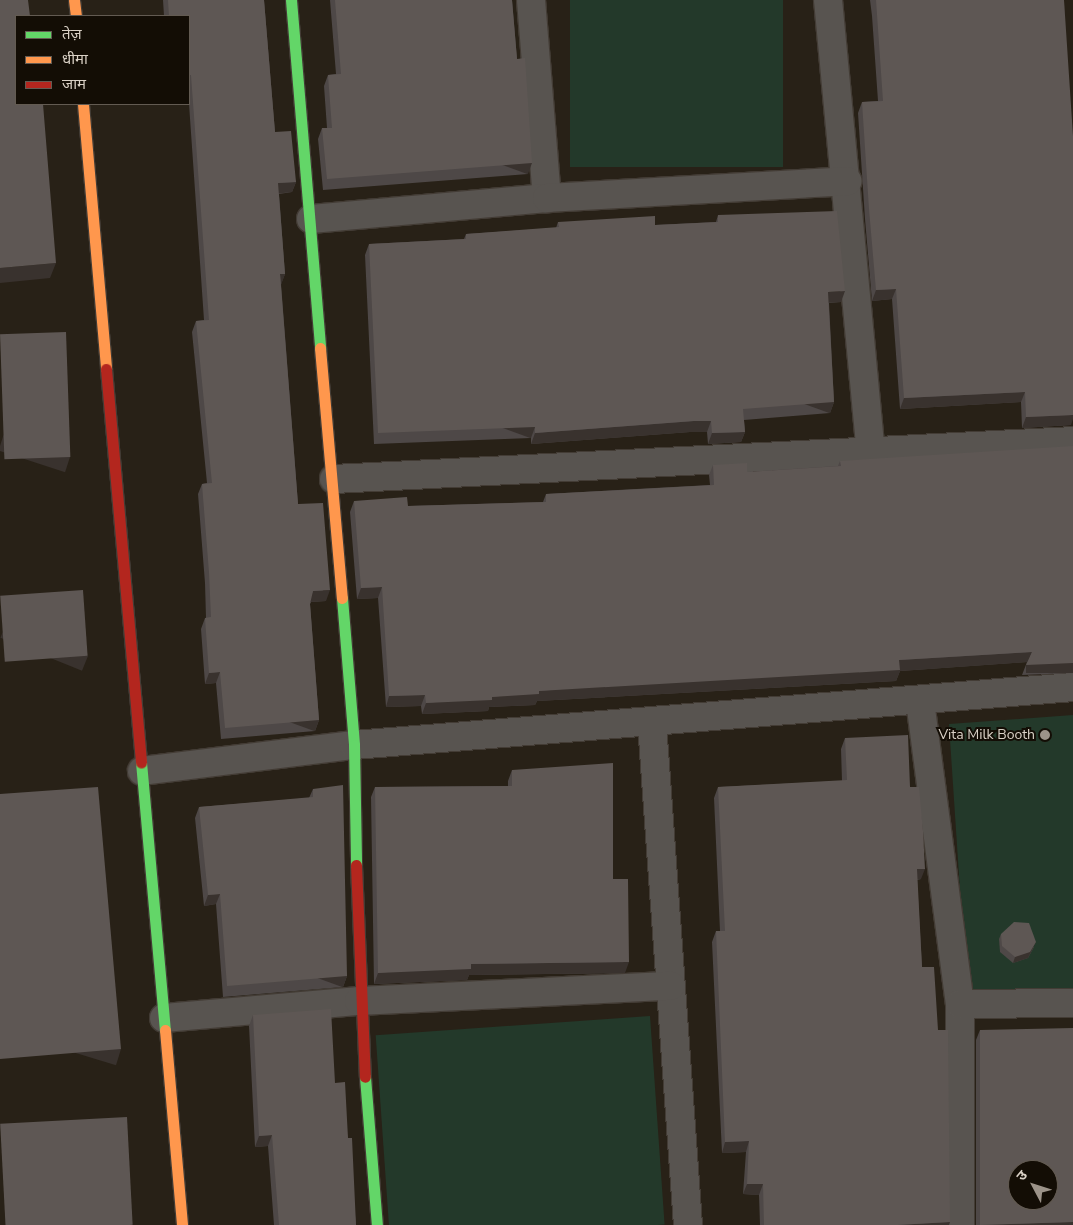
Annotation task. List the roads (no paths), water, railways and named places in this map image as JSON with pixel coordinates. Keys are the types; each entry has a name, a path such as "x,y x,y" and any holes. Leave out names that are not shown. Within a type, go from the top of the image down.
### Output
{"street":[{"path":"74,0 76,15"},
{"path":"292,0 334,479 354,745 359,1001 377,1225"},
{"path":"531,0 547,198"},
{"path":"828,0 848,180 871,451"},
{"path":"83,105 182,1225"},
{"path":"311,219 547,198 848,180"},
{"path":"334,479 1073,441"},
{"path":"142,771 354,745 652,724 1073,687"},
{"path":"920,700 960,1004 960,1225"},
{"path":"652,724 688,1225"},
{"path":"164,1018 359,1001 671,986"},
{"path":"960,1004 1073,1003"}],"place":[{"name":"Vita Milk Booth","path":"1045,735"}]}
